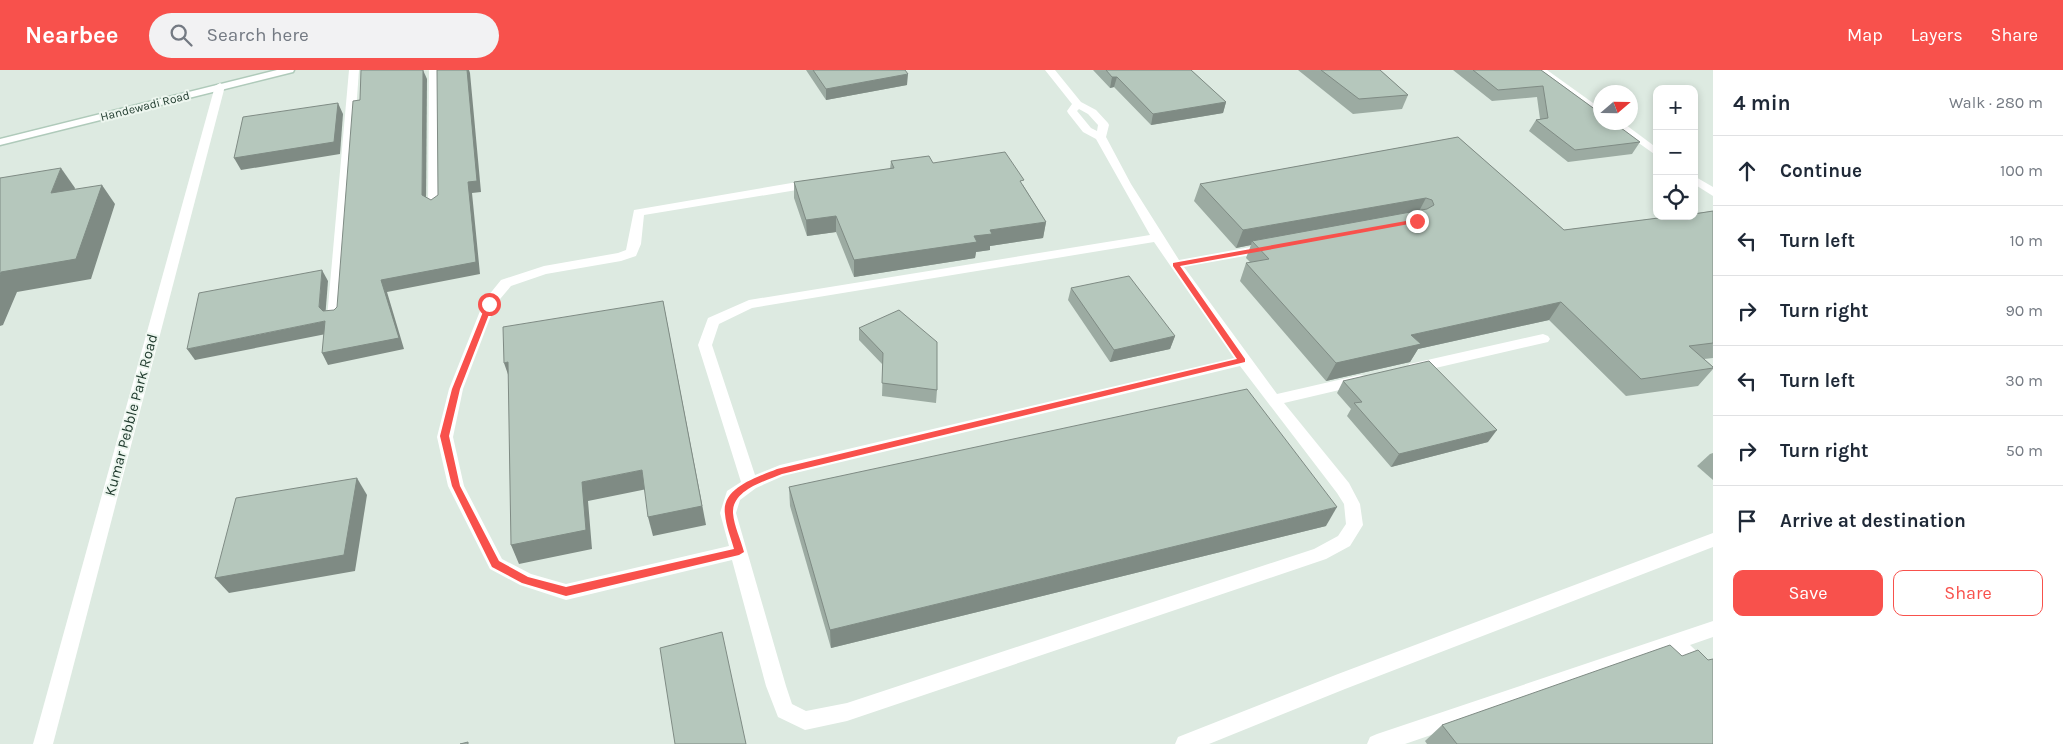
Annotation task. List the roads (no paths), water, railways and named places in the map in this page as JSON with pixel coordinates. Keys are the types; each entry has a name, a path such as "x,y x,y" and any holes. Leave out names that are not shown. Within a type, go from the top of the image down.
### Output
{"street":[{"name":"Handewadi Road","path":"0,142 220,86 261,73 289,70"},
{"path":"334,318 354,70"},
{"path":"434,70 434,206"},
{"path":"1050,70 1077,104 1072,111 1087,130 1100,137 1157,238 1175,265 1242,360 1343,488 1352,504 1355,525 1344,541 1320,554 847,712 805,721 785,710 776,686 728,512 734,496 750,484 780,471 1242,360"},
{"path":"1540,70 1593,108"},
{"name":"Kumar Pebble Park Road","path":"43,744 220,86"},
{"path":"1625,130 1653,150"},
{"path":"739,552 566,592 526,580 496,564 456,486 445,436 456,389 489,304 506,283 544,270 620,258 631,253 636,244 634,228 638,213 825,182"},
{"path":"1698,182 1713,192"},
{"path":"750,484 705,345 713,321 749,304 1157,238"},
{"path":"1175,265 1282,245"},
{"path":"1398,372 1543,340"},
{"path":"1273,400 1370,378"},
{"path":"1185,744 1338,683 1713,540"},
{"path":"1377,744 1713,628"},
{"path":"1674,642 1713,679"}]}
